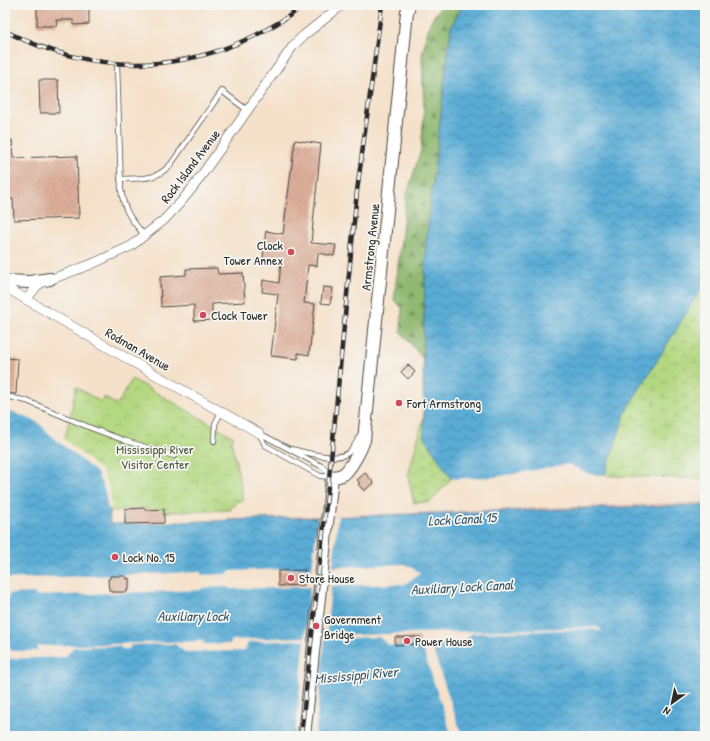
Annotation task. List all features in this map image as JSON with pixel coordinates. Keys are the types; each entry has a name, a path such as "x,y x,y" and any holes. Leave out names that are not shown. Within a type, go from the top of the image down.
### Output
{"street":[{"name":"Rock Island Avenue","path":"26,300 37,286 50,279 92,264 131,246 164,220 188,194 293,46 303,36 342,5"},
{"name":"Armstrong Avenue","path":"332,477 341,476 348,470 362,445 365,426 405,9"},
{"path":"5,281 29,282 50,279"},
{"name":"Rodman Avenue","path":"5,287 259,433"},
{"path":"304,736 332,477"}],"lane":[{"path":"118,64 120,179 123,203 128,215 145,236"},
{"path":"120,179 151,178 163,172 171,164 222,91 247,110"},
{"path":"5,396 27,401 126,442 174,456"},
{"path":"214,441 215,424 221,412"},
{"name":"Rodman Avenue","path":"291,449 336,457 342,456 351,451 365,426"},
{"name":"Rodman Avenue","path":"259,433 323,467 332,477"},
{"name":"Rodman Avenue","path":"259,433 265,445 320,476 332,477"}],"shaded area":[{"path":"705,502 705,505 227,521 227,519"}],"green space":[{"path":"442,5 463,5 451,27 426,241 423,359 401,332 402,308 394,300 406,197 421,150 424,113 422,55 430,22"},
{"path":"705,213 705,479 588,475"},
{"name":"Mississippi River Visitor Center","path":"132,379 234,437 231,441 242,489 242,501 236,501 236,505 231,506 231,510 164,512 164,523 125,524 124,511 109,511 108,491 63,441 66,435 76,387 101,402 104,397 117,405"},
{"path":"423,382 451,479 430,502 414,503 408,476 424,416"}],"water":[{"path":"463,5 705,5 705,283 626,411 605,475 588,475 569,464 536,477 462,486 451,479 424,436 423,359 426,241 451,27"},
{"path":"5,409 38,420 101,473 108,491 110,524 705,505 705,736 5,736"}],"pier":[{"path":"5,407 13,408 39,418 102,471 110,491 111,509 108,509 105,491 97,473 37,422 13,412 9,412 8,417 5,416"},
{"path":"569,464 588,474 608,475 606,477 588,476 569,466 536,479 462,488 451,481 451,479 495,477"},
{"path":"414,513 338,516 333,567 405,564 421,573 405,584 331,586 326,636 596,627 601,629 601,631 594,629 472,633 462,643 431,644 462,736 452,736 421,644 388,645 379,637 325,639 315,736 295,736 305,640 249,642 244,651 185,652 175,644 131,645 129,649 122,649 119,646 74,647 65,657 5,659 5,648 10,648 11,651 37,651 38,646 203,641 204,644 230,644 232,640 305,637 310,587 230,589 228,587 202,588 201,590 36,596 34,593 9,594 9,598 5,598 5,579 201,572 201,575 227,574 229,571 312,568 318,516"}],"building":[{"path":"37,5 89,5 89,24 74,25 73,20 56,20 57,26 37,26"},
{"path":"39,80 58,80 59,113 40,113"},
{"path":"5,140 12,140 13,158 77,156 79,218 14,220 13,199 5,199"},
{"name":"Clock Tower Annex","path":"295,140 321,144 311,243 336,245 334,256 318,253 317,266 308,265 304,303 315,304 309,355 298,353 298,359 271,356 278,294 262,292 263,280 279,283 281,261 263,259 264,244 266,231 283,234"},
{"path":"217,268 218,274 243,273 245,302 212,304 212,320 194,321 194,305 161,307 160,277 186,275 186,269"},
{"path":"323,287 333,288 330,304 321,303"},
{"path":"5,358 18,359 16,394 5,392"},
{"name":"Fort Armstrong","path":"408,365 415,372 408,379 401,372"},
{"path":"365,473 374,483 364,491 358,484 360,483 357,480"},
{"path":"145,508 145,510 164,509 164,523 125,524 125,509"},
{"name":"Store House","path":"305,570 305,585 278,586 278,571"},
{"path":"110,576 126,576 126,579 129,578 129,589 127,589 127,592 111,592 111,590 109,590 108,579 110,579"},
{"name":"Power House","path":"395,637 420,637 420,644 395,645"}],"railway":[{"path":"5,31 44,48 82,58 121,64 159,63 196,57 233,45 270,28 305,5"},
{"path":"301,736 332,450 357,191 382,5"}],"place":[{"name":"Clock Tower Annex","path":"291,252"},
{"name":"Clock Tower","path":"203,315"},
{"name":"Fort Armstrong","path":"399,403"},
{"name":"Lock No. 15","path":"115,557"},
{"name":"Store House","path":"291,578"},
{"name":"Government Bridge","path":"316,626"},
{"name":"Power House","path":"407,641"}],"water label":[{"name":"Lock Canal 15","path":"462,519"},
{"name":"Auxiliary Lock Canal","path":"462,587"},
{"name":"Auxiliary Lock","path":"193,616"},
{"name":"Mississippi River","path":"356,675"}]}
